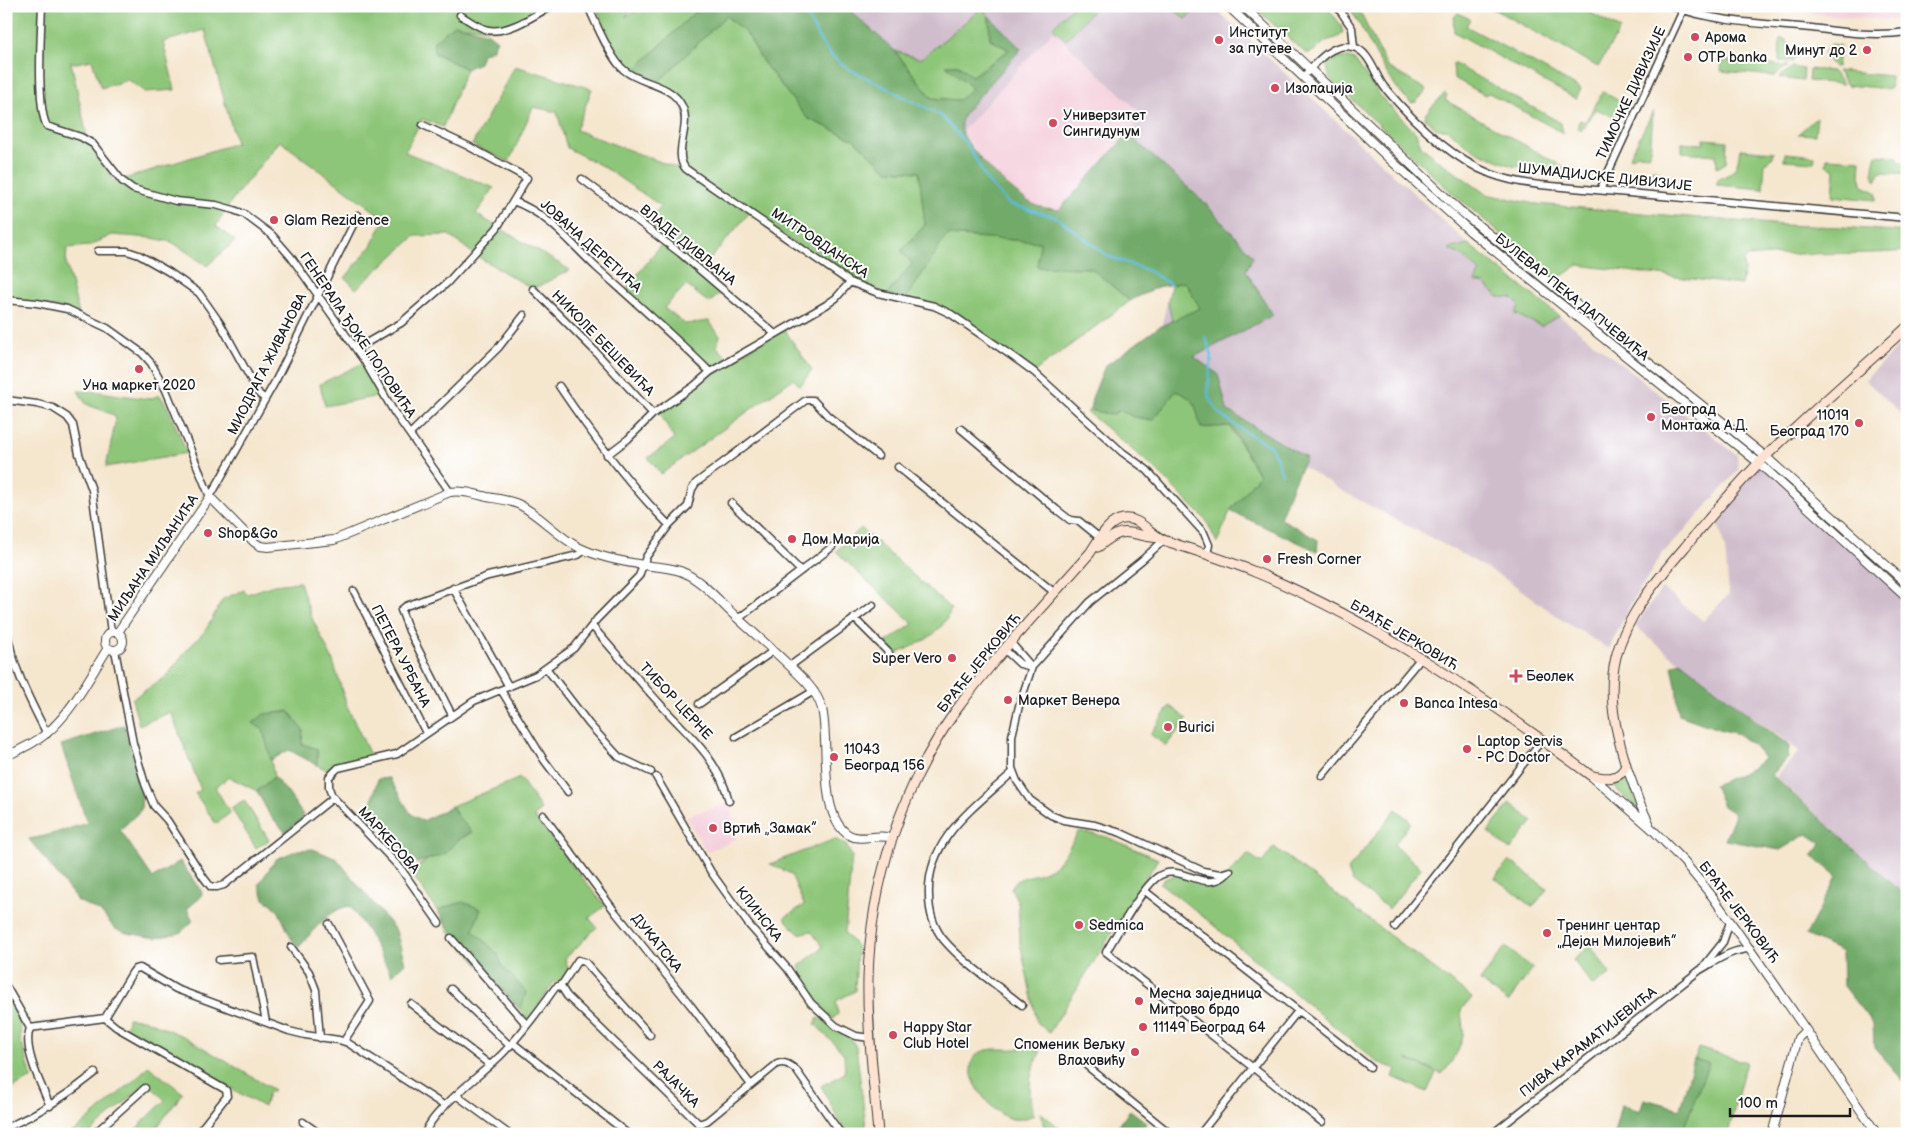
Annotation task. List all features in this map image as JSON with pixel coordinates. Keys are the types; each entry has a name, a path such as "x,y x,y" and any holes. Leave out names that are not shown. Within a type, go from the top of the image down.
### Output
{"main road":[{"path":"1590,775 1600,778 1613,778 1622,773 1626,765 1618,739 1613,708 1614,669 1619,647 1635,612 1654,584 1762,460 1907,327"},
{"name":"БРАЋЕ ЈЕРКОВИЋ","path":"878,1134 870,1038 868,978 871,942 883,870 901,814 928,755 961,704 1090,553 1100,538 1117,521 1136,520 1162,539"},
{"name":"БРАЋЕ ЈЕРКОВИЋ","path":"1090,553 1108,539 1122,532 1128,532 1162,539 1256,572 1307,596 1375,632 1420,659 1542,740 1590,775"}],"street":[{"name":"ГЕНЕРАЛА ЂОКЕ ПОПОВИЋА","path":"42,6 42,102 44,121 47,126 81,137 93,144 122,181 133,189 176,201 225,207 244,214 263,228 280,244 356,349 394,412 450,492"},
{"path":"460,15 484,29 495,30 518,24 552,6"},
{"name":"МИТРОВДАНСКА","path":"588,6 620,67 630,74 671,93 682,104 686,122 681,159 686,169 850,282 878,293 934,306 951,314 1019,361 1069,403 1122,452 1140,464 1157,480 1204,533 1209,545 1206,554"},
{"name":"БУЛЕВАР ПЕКА ДАПЧЕВИЋА","path":"1228,6 1395,164 1471,232 1762,460 1907,598"},
{"name":"БУЛЕВАР ПЕКА ДАПЧЕВИЋА","path":"1243,6 1458,209 1762,460 1907,584"},
{"name":"ШУМАДИЈСКЕ ДИВИЗИЈЕ","path":"1336,6 1352,28 1354,47 1364,54 1383,86 1402,107 1443,145 1475,167 1498,177 1524,183 1907,218"},
{"path":"1672,6 1744,21 1887,35 1907,32"},
{"name":"ТИМОЧКЕ ДИВИЗИЈЕ","path":"1600,190 1684,8"},
{"path":"1303,77 1324,55 1334,49 1354,47"},
{"path":"356,349 401,323 447,283 475,255 497,228 527,178 468,146 423,125"},
{"name":"ВЛАДЕ ДИВЉАНА","path":"582,179 675,249 774,334"},
{"name":"ЈОВАНА ДЕРЕТИЋА","path":"513,201 543,216 710,372"},
{"name":"МИОДРАГА ЖИВАНОВА","path":"210,497 265,399 358,215"},
{"path":"98,251 126,252 138,255 169,272 199,293 220,323 259,394 265,399"},
{"path":"653,414 694,386 710,372 826,305 836,298 850,282"},
{"name":"НИКОЛЕ БЕШЕВИЋА","path":"533,289 592,348 653,414 628,439 607,455"},
{"path":"6,300 37,303 73,312 112,331 145,356 166,390 210,497 260,546 268,547 334,540 450,492 462,492 519,505 537,516 571,543 585,550 685,573 704,587 790,666 814,691 822,710 827,779 836,822 846,833 856,838 880,835 893,838"},
{"path":"410,434 499,347 524,315"},
{"path":"559,386 607,455 669,525"},
{"path":"114,632 105,639 112,649 133,743 148,794 154,806 166,820 204,878 211,887 217,887 224,885 333,798 329,788 329,779 332,773 346,765 391,756 478,699 531,678 547,669 574,648 639,576 646,557 669,525 688,506 696,483 808,399 813,400 828,416 878,456"},
{"path":"6,400 53,408 67,416 73,425 78,454 92,490 114,632 123,638 120,648 112,649 70,708 47,734 28,746 6,756"},
{"path":"961,429 1064,516 1073,521 1079,521 1100,538"},
{"path":"898,467 1055,593"},
{"name":"МИЉАНА МИЉАНИЋА","path":"114,632 210,497"},
{"path":"732,503 801,571"},
{"path":"1162,539 1142,560 1090,602 1032,667 1019,706 1012,736 1011,758 1013,772 1030,800 1051,815 1063,820 1095,825 1121,832 1194,868 1213,874 1230,871 1223,878 1213,882 1185,874 1162,875 1155,878 1119,929 1106,952 1322,1122"},
{"path":"738,619 832,547"},
{"path":"452,715 401,610 406,606 488,576 578,555 585,550"},
{"path":"454,588 509,687"},
{"name":"ПЕТЕРА УРБАНА","path":"354,591 426,733"},
{"path":"790,666 873,605"},
{"path":"854,618 889,653"},
{"path":"6,625 14,664 47,734"},
{"name":"ТИБОР ЦЕРНЕ","path":"592,626 663,708 705,751 720,774 729,801"},
{"path":"1008,647 1020,664 1032,667"},
{"path":"699,704 773,651"},
{"path":"1322,776 1420,659"},
{"name":"КЛИНСКА","path":"547,669 589,724 619,757 653,774 711,872 749,924 788,968 811,1003 836,1026 856,1036 870,1038"},
{"path":"501,690 544,760 568,792"},
{"path":"736,737 814,691"},
{"path":"1395,927 1542,740"},
{"path":"1626,765 1640,804 1652,829"},
{"path":"1013,772 947,834 931,868 928,882 932,920 938,931 958,954 1022,1005"},
{"name":"БРАЋЕ ЈЕРКОВИЋ","path":"1590,775 1652,829 1688,868 1751,950 1877,1134"},
{"name":"МАРКЕСОВА","path":"333,798 401,869 439,923"},
{"name":"ДУКАТСКА","path":"543,815 621,919 692,1007 751,1085"},
{"path":"1145,891 1370,1068"},
{"name":"ПИВА КАРАМАТИЈЕВИЋА","path":"1700,970 1723,942 1729,930 1730,922"},
{"path":"329,924 370,1001 344,1041"},
{"path":"451,938 527,1025"},
{"path":"291,947 309,972 316,990 320,1038"},
{"name":"ПИВА КАРАМАТИЈЕВИЋА","path":"1492,1134 1700,970 1732,952 1742,949 1751,950"},
{"path":"219,960 253,957 266,1022"},
{"path":"425,1134 427,1128 445,1106 512,1044 555,988 563,983 576,961 580,959 583,960 650,1035"},
{"path":"105,1018 132,973 135,969 140,968 176,989 299,1034 344,1041 369,1055 445,1106"},
{"path":"6,986 30,1028"},
{"name":"РАЈАЧКА","path":"560,986 567,996 699,1124 707,1122 777,1064 787,1063 808,1084 841,1134"},
{"path":"451,990 512,1044 628,1134"},
{"path":"411,1004 490,1065"},
{"path":"1200,1134 1298,1011"},
{"path":"30,1028 105,1018 131,1036 223,1088 227,1093 197,1134"},
{"path":"30,1028 27,1036 28,1049 50,1106"},
{"path":"1772,1134 1798,1038 1806,1030"},
{"path":"1087,1066 1171,1134"},
{"path":"6,1128 66,1097 95,1073"},
{"path":"94,1134 145,1088"},
{"path":"456,1095 509,1134"},
{"path":"303,1122 320,1134"},
{"path":"758,1134 768,1134"}],"shaded area":[{"path":"793,6 1213,6 1468,244 1737,455 1738,470 1662,554 1631,603 1609,649 1562,620 1513,584 1471,559 1344,492 1248,433 1158,341 1171,285 1108,256 1059,209 1144,116 1053,31 962,131"},
{"path":"1744,6 1907,6 1907,18 1895,20 1858,18"},
{"name":"Универзитет Сингидунум","path":"1052,30 1144,116 1059,209 1033,204 1011,190 983,162 962,131"},
{"path":"1907,337 1907,419 1865,380"},
{"path":"1759,463 1907,598 1907,897 1776,777 1799,751 1671,656 1635,626 1662,588 1703,621 1729,594 1725,549 1720,529 1711,517"},
{"name":"Вртић „Замак”","path":"731,803 737,839 706,852 686,816"}],"green space":[{"path":"6,6 551,6 500,30 455,25 434,53 466,69 443,127 422,119 405,152 494,188 476,214 570,270 533,289 475,255 449,235 415,236 356,289 345,278 371,246 385,219 280,141 232,200 216,226 235,241 207,266 172,242 152,238 112,235 89,246 67,248 66,263 79,314 67,309 6,300","holes":["205,30 236,143 115,182 88,141 71,62 92,60 101,88 128,80 145,92 175,90 163,42"]},
{"path":"596,6 636,6 625,17 645,6 701,6 633,72 615,50 606,33"},
{"path":"701,6 845,6 895,51 932,98 959,100 972,88 946,65 958,65 972,76 1009,50 990,39 989,16 1021,49 966,111 961,122 961,129 972,148 1003,182 1025,199 1039,206 1059,210 1128,134 1204,202 1253,256 1246,271 1273,315 1194,357 1218,374 1227,410 1306,458 1293,484 1280,518 1318,540 1317,551 1230,511 1259,475 1231,426 1201,428 1192,401 1183,394 1176,391 1153,420 1133,417 1120,410 1112,415 1090,410 1092,398 1105,366 1159,327 1200,308 1185,282 1157,287 1130,301 1091,268 1037,267 1040,242 947,235 906,299 887,295 912,264 901,251 925,225 919,172 887,170 853,139 807,118 763,62 747,34 726,16 655,85 633,72"},
{"path":"1073,6 1097,6 1066,40 1053,27"},
{"path":"1171,6 1201,6 1185,19"},
{"path":"1253,6 1326,6 1341,25 1343,33 1326,42 1315,51 1305,53"},
{"path":"1348,6 1357,6 1387,67 1427,90 1416,102 1411,103 1392,81"},
{"path":"1488,6 1579,6 1620,29 1598,67"},
{"path":"982,8 989,16 990,39 1009,50 972,76 959,65 947,65 973,88 959,100 932,98 895,51 921,59"},
{"path":"1458,13 1470,19 1466,26 1581,89 1576,99 1454,32 1454,19"},
{"path":"726,16 747,34 763,62 807,118 853,139 887,170 920,172 925,225 902,251 912,264 887,295 850,282 750,212 701,270 724,290 709,303 686,285 664,308 685,324 709,321 720,336 717,347 730,360 784,329 812,370 800,386 793,379 661,474 648,458 674,439 659,411 710,372 624,292 664,241 644,225 661,206 602,166 567,148 557,112 533,107 509,162 472,145 515,66 592,89 576,130 674,167 685,169 683,163 686,122 682,104 655,85"},
{"path":"455,24 488,33 497,40 492,50 482,54 479,63 466,69 434,52 433,42"},
{"path":"1780,39 1785,39 1798,56 1792,62 1779,61"},
{"path":"1831,44 1840,45 1837,67 1834,67 1823,53"},
{"path":"1339,58 1355,60 1382,98 1416,133 1421,146 1486,194 1536,204 1783,225 1907,232 1907,251 1747,257 1743,262 1744,271 1741,285 1578,265 1556,280 1451,192 1330,79 1327,67 1329,62"},
{"path":"1722,60 1788,66 1774,76 1721,71"},
{"path":"1453,63 1561,123 1563,133 1489,93 1485,95 1454,78"},
{"path":"1792,67 1804,69 1803,81 1779,78"},
{"path":"1809,69 1832,71 1843,84 1808,81"},
{"path":"1837,71 1891,76 1890,89 1847,85"},
{"path":"1603,92 1625,104 1616,118 1596,109 1581,131 1578,128 1578,123 1580,120 1585,122"},
{"path":"1445,93 1447,95 1445,100 1576,174 1512,166 1480,153 1446,129 1437,129 1425,119 1426,113"},
{"path":"1653,111 1650,155 1638,154 1629,158"},
{"path":"1817,117 1815,135 1798,134"},
{"path":"1704,139 1727,141 1726,163 1717,168 1716,155 1682,152 1682,143 1704,144"},
{"path":"1740,149 1774,152 1773,157 1765,163 1763,189 1716,185 1719,178 1729,174 1735,168"},
{"path":"1785,153 1815,156 1814,162 1784,160"},
{"path":"1876,155 1898,157 1899,162 1907,162 1907,174 1881,172 1876,181 1873,168"},
{"path":"1827,158 1861,160 1860,176 1863,186 1876,192 1876,200 1833,196 1835,169 1826,165"},
{"path":"1652,169 1655,169 1663,178 1672,178 1672,182 1643,180"},
{"path":"947,235 1041,242 1037,267 1091,268 1130,301 1034,372 951,314 906,299"},
{"path":"1468,244 1559,316 1541,326 1515,314 1519,305 1512,298 1498,297 1485,284 1475,282 1480,271 1462,256 1448,249"},
{"path":"1185,282 1205,314 1172,329 1168,303 1171,285"},
{"path":"365,362 384,395 325,406 320,384"},
{"path":"78,391 149,399 160,395 168,408 187,453 106,467 116,419 114,415 86,404"},
{"path":"1176,391 1183,394 1195,405 1201,428 1229,425 1259,475 1230,511 1217,543 1206,520 1153,467 1087,412 1090,410 1112,415 1120,410 1133,417"},
{"path":"861,528 951,609 947,618 936,632 922,642 896,654 885,643 913,624 836,551"},
{"path":"300,582 311,616 333,661 347,706 371,757 327,770 317,765 317,749 263,730 269,749 274,777 257,791 229,777 215,787 230,813 216,824 195,793 201,790 171,712 139,725 132,699 167,676 185,652 205,631 223,599 244,590 247,594 274,585"},
{"path":"1680,661 1789,746 1788,757 1772,775 1907,897 1907,1085 1874,1048 1873,1024 1843,986 1842,952 1806,935 1837,876 1812,856 1822,844 1807,834 1780,850 1725,840 1735,814 1723,806 1714,785 1751,769 1764,758 1754,746 1738,734 1679,715 1672,666"},
{"name":"Burici","path":"1170,706 1187,719 1166,746 1150,734"},
{"path":"289,711 303,730 302,744 317,749 317,765 289,750 271,760 263,730 253,723 264,714"},
{"path":"124,725 142,791 141,810 120,830 153,878 180,861 202,892 201,897 187,909 193,921 180,933 156,938 115,929 101,912 78,901 29,839 87,823 61,745"},
{"path":"274,777 303,815 302,819 285,832 269,814 257,791"},
{"path":"389,778 411,814 423,821 452,806 457,816 472,832 458,839 445,854 417,863 395,841 393,827 380,818 370,806 378,779"},
{"path":"520,778 541,809 534,817 605,906 589,918 597,927 565,959 569,970 561,981 554,982 529,1020 450,933 410,871 472,832 457,816 452,806"},
{"path":"1627,778 1640,811 1614,787"},
{"path":"244,800 269,840 256,848 231,808"},
{"path":"1510,803 1533,821 1510,850 1488,832"},
{"path":"1396,809 1411,822 1394,845 1421,868 1389,909 1352,881 1348,870"},
{"path":"1079,831 1107,837 1158,859 1049,1033 1037,1022 1020,943 1018,902 1011,888 1021,878 1042,873 1056,864 1065,854"},
{"path":"835,839 846,845 852,856 845,933 857,947 855,991 836,1001 838,1014 833,1019 807,992 799,966 823,947 811,931 799,934 784,918 804,905 791,874 770,864"},
{"path":"1274,847 1472,998 1461,1010 1462,1040 1452,1061 1442,1074 1407,1059 1436,1073 1427,1092 1393,1077 1396,1069 1377,1062 1206,919 1160,883 1174,876 1206,880 1222,878 1232,871 1248,854 1262,863"},
{"path":"313,849 337,859 396,931 405,963 392,976 368,932 350,906 328,916 299,947 292,940 279,912 264,899 259,884 276,859 298,850"},
{"path":"1509,860 1547,889 1533,907 1495,878"},
{"path":"463,902 481,909 473,930 498,954 502,966 526,992 521,1009 484,971 437,911"},
{"path":"1590,945 1610,974 1593,986 1573,960"},
{"path":"1505,947 1533,968 1508,1002 1480,981"},
{"path":"6,996 21,1025 20,1037 32,1078 6,1092"},
{"path":"128,1018 143,1019 185,1037 274,1090 268,1093 264,1107 124,1028 127,1025"},
{"path":"818,1018 849,1035 856,1047 867,1134 846,1134 821,1086 845,1073 844,1054 815,1024"},
{"path":"1031,1045 1040,1052 1030,1083 1034,1115 1012,1119 1003,1116 994,1109 978,1089 971,1068 973,1059 985,1050 1016,1049"},
{"path":"1698,1048 1746,1062 1728,1134 1614,1134 1621,1105 1640,1111 1644,1099 1680,1109"},
{"path":"1694,1059 1709,1063 1683,1130 1649,1128 1646,1134 1614,1134 1621,1105 1640,1111 1644,1099 1680,1109"},
{"path":"148,1066 183,1093 152,1134 124,1134 129,1130 133,1132 165,1100 147,1083 89,1134 68,1134 76,1130 138,1077"},
{"path":"1130,1110 1147,1123 1139,1134 1113,1134"},
{"path":"1040,1112 1067,1134 1046,1134"}],"waterway":[{"path":"793,6 808,18 821,42 832,56 849,69 940,115 967,144 988,182 1009,204 1056,217 1108,256 1149,271 1171,285"},
{"path":"1205,337 1212,355 1208,387 1209,398 1219,413 1242,430 1270,446 1276,456 1282,474"}],"place":[{"name":"Арома","path":"1695,37"},
{"name":"Институт за путеве","path":"1219,40"},
{"name":"Минут до 2","path":"1867,50"},
{"name":"OTP banka","path":"1688,57"},
{"name":"Изолација","path":"1275,88"},
{"name":"Универзитет Сингидунум","path":"1053,123"},
{"name":"Glam Rezidence","path":"274,220"},
{"name":"Уна маркет 2020","path":"139,369"},
{"name":"Београд Монтажа А.Д.","path":"1651,417"},
{"name":"11019 Београд 170","path":"1859,423"},
{"name":"Shop&Go","path":"208,533"},
{"name":"Дом Марија","path":"792,539"},
{"name":"Fresh Corner","path":"1267,559"},
{"name":"Super Vero","path":"952,658"},
{"name":"Беолек","path":"1516,676"},
{"name":"Маркет Венера","path":"1008,700"},
{"name":"Banca Intesa","path":"1404,703"},
{"name":"Burici","path":"1168,727"},
{"name":"Laptop Servis - PC Doctor","path":"1467,749"},
{"name":"11043 Београд 156","path":"834,757"},
{"name":"Вртић „Замак”","path":"713,828"},
{"name":"Sedmica","path":"1079,925"},
{"name":"Тренинг центар „Дејан Милојевић”","path":"1547,933"},
{"name":"Месна заједница Митрово брдо","path":"1139,1001"},
{"name":"11149 Београд 64","path":"1143,1027"},
{"name":"Happy Star Club Hotel","path":"893,1035"},
{"name":"Споменик Вељку Влаховићу","path":"1135,1052"}]}
